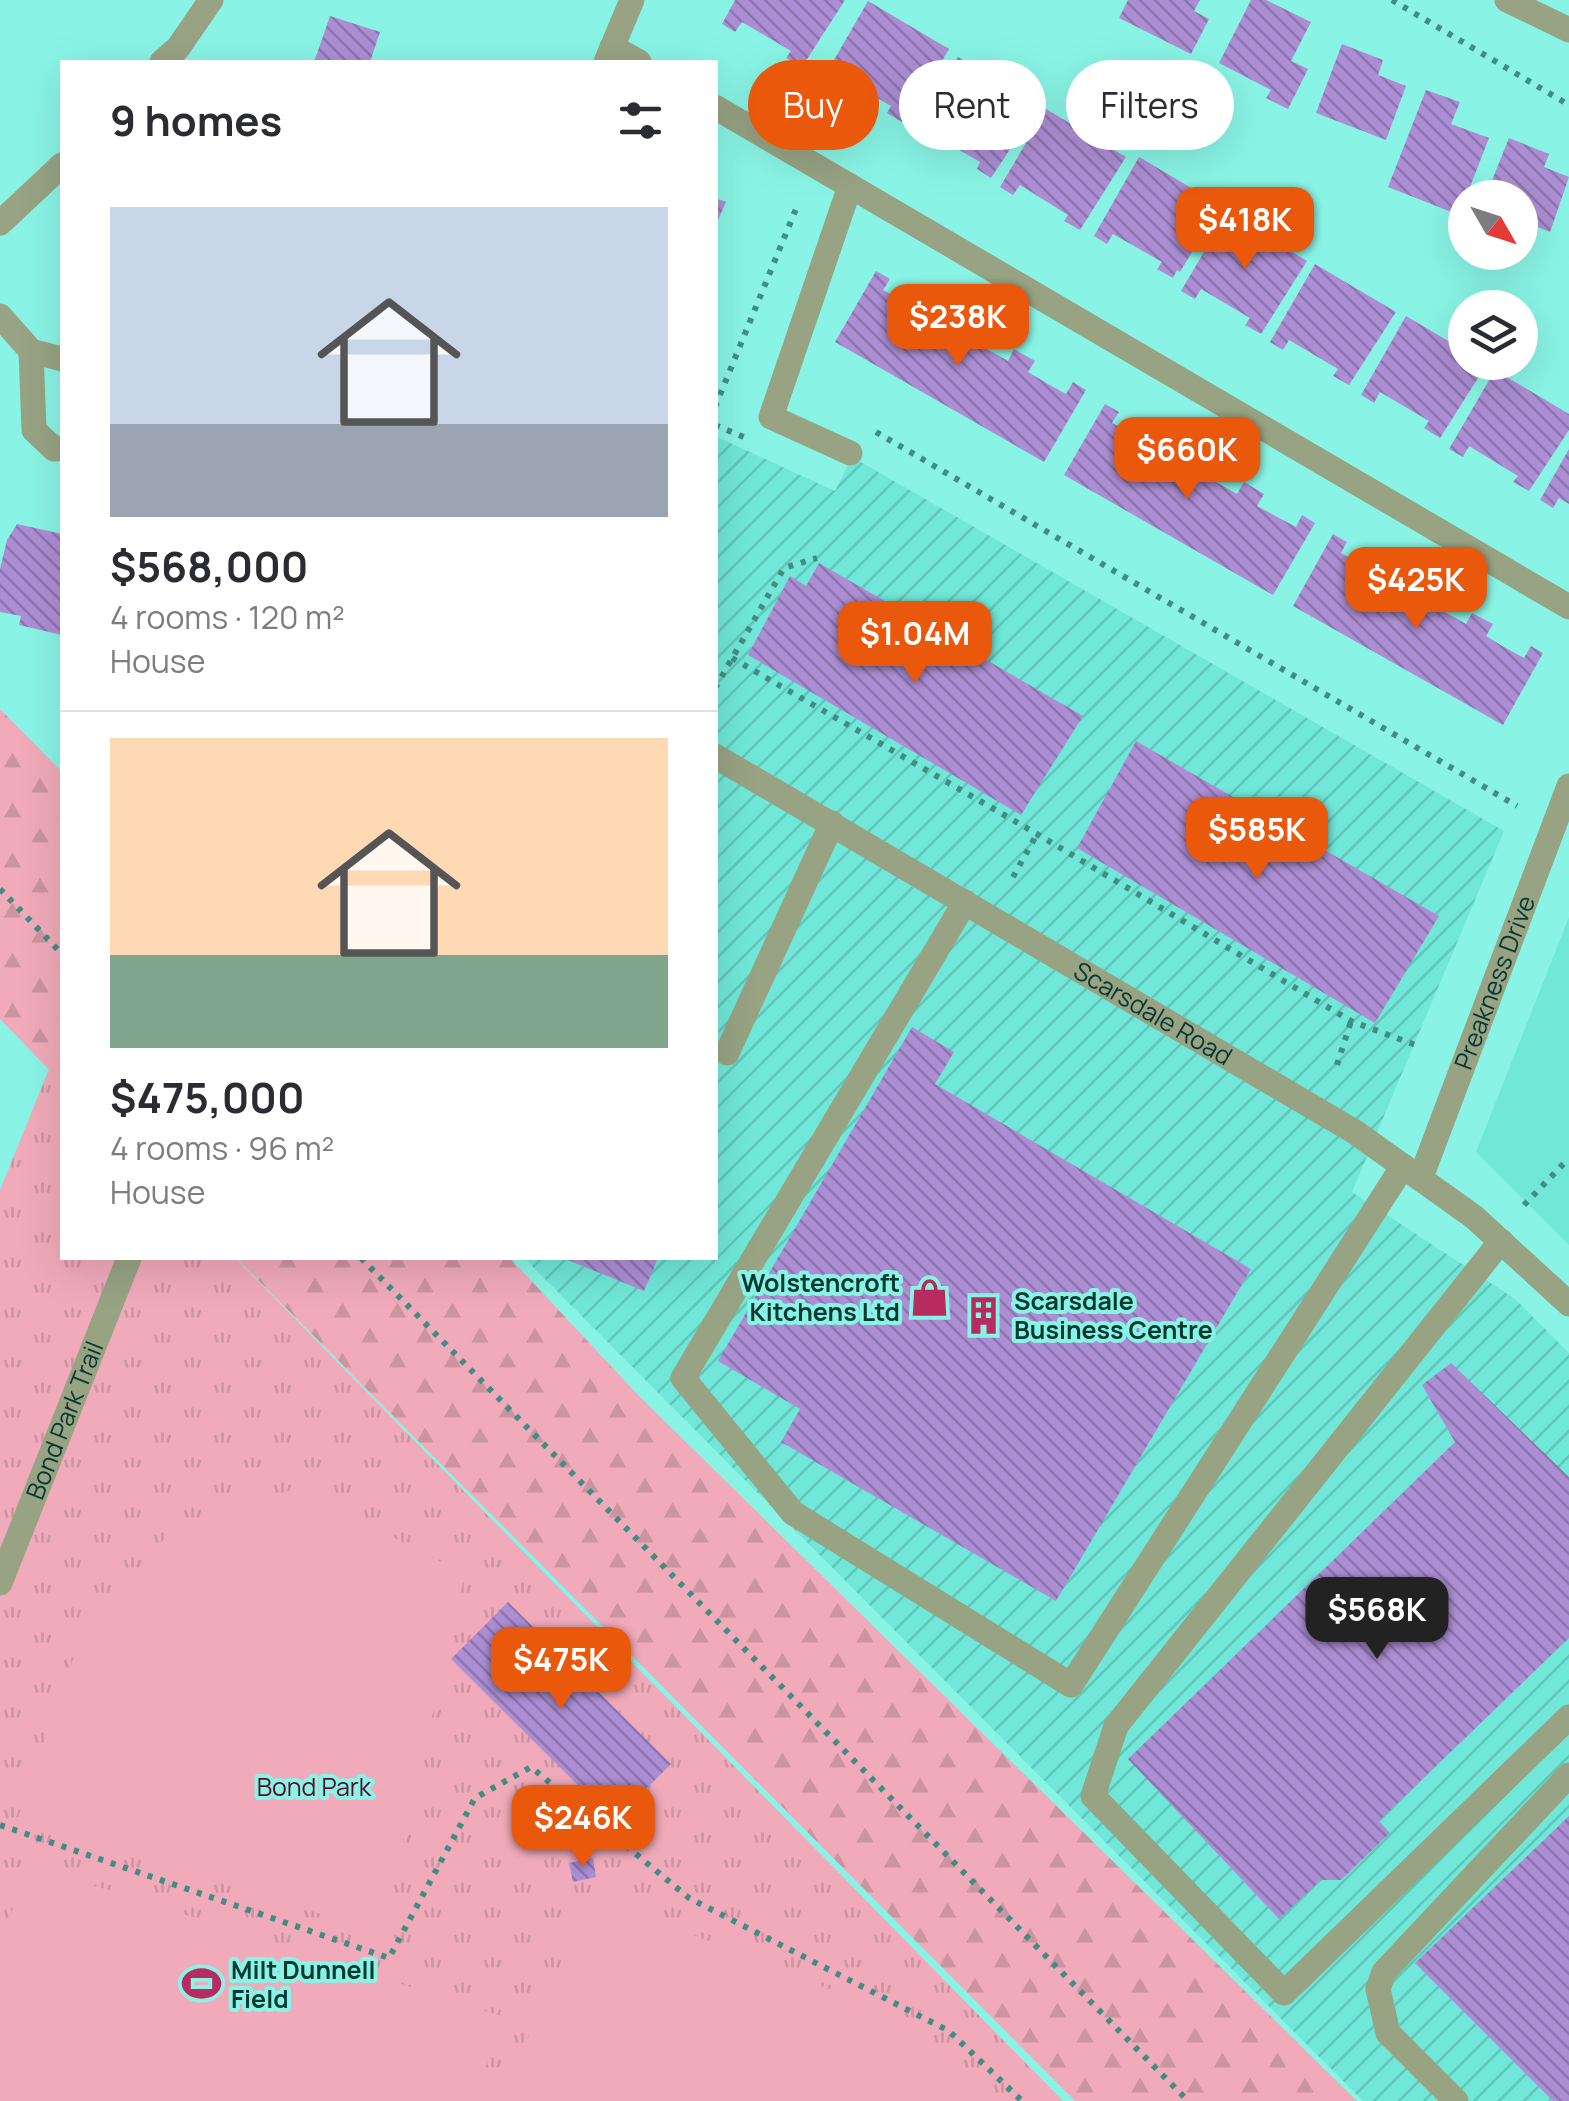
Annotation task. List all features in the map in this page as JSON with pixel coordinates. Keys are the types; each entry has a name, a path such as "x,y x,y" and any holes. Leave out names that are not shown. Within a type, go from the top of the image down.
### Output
{"street":[{"path":"164,60 178,48 211,0"},
{"path":"609,55 632,0"},
{"path":"1506,0 1569,30"},
{"path":"718,109 1569,607"},
{"path":"0,223 60,166"},
{"path":"850,186 771,417 850,454"},
{"path":"0,316 31,351 60,358"},
{"path":"31,351 34,430 54,450 60,448"},
{"name":"Scarsdale Road","path":"718,758 1355,1132 1501,1241 1569,1304"},
{"name":"Preakness Drive","path":"965,902 683,1378 793,1512 1071,1685 1412,1172 1569,786"},
{"path":"727,1053 832,823"},
{"path":"1501,1241 1116,1726 1093,1796 1284,1993 1569,1717"},
{"name":"Bond Park Trail","path":"0,1583 128,1260"},
{"path":"1456,2101 1388,2033 1378,1989 1384,1972 1569,1774"}],"path":[{"path":"1392,0 1569,106"},
{"path":"718,400 798,204"},
{"path":"718,426 751,440"},
{"path":"868,427 1518,806"},
{"path":"718,683 784,568 817,558"},
{"path":"732,658 1350,1021 1418,1046"},
{"path":"1013,878 1037,834"},
{"path":"0,889 60,952"},
{"path":"48,938 60,944"},
{"path":"1337,1065 1350,1021"},
{"path":"1524,1205 1569,1158"},
{"path":"363,1260 1188,2101"},
{"path":"0,1825 389,1958 475,1798 531,1767 689,1898 949,2030 1022,2101"}],"shaded area":[{"path":"718,437 835,491 852,457 1504,831 1352,1192 1515,1299 1569,1353 1569,2101 1363,2101 526,1260 718,1260"},
{"path":"1569,917 1569,1245 1476,1152"}],"green space":[{"path":"0,709 60,770 60,1081 0,1019"},
{"name":"Bond Park","path":"49,1069 60,1080 60,1260 237,1260 1063,2101 0,2101 0,1190"},
{"path":"238,1260 512,1260 638,1395 1357,2101 1075,2101"},
{"path":"297,1488 465,1574 382,1933 17,1820 82,1634 170,1532"},
{"name":"Milt Dunnell Field","path":"27,1864 514,2020 464,2101 0,2101 0,1948"},
{"path":"591,1894 889,2013 982,2101 500,2101"}],"building":[{"path":"735,0 845,0 806,60 786,58 791,51 742,22 735,32 722,24"},
{"path":"1128,0 1200,0 1194,11 1209,19 1191,54 1119,18"},
{"path":"1251,0 1266,0 1311,22 1291,61 1308,69 1288,109 1266,98 1271,90 1234,71 1234,60 1221,60"},
{"path":"868,1 949,49 943,60 899,60 899,120 887,113 891,106 879,99 879,60 834,60"},
{"path":"330,16 380,32 371,60 315,60"},
{"path":"1342,44 1383,60 1378,75 1406,86 1386,140 1316,113"},
{"path":"1426,90 1460,102 1451,124 1489,138 1473,180 1448,180 1448,211 1388,187"},
{"path":"1046,109 1066,121 1066,150 1114,150 1126,157 1080,230 1064,221 1068,215 1020,185 1013,195 1000,187 1022,150 1046,150"},
{"path":"1509,138 1549,154 1544,167 1569,177 1550,232 1538,227 1538,180 1492,180"},
{"path":"959,150 1009,150 991,178 977,169 980,162"},
{"path":"1139,157 1220,205 1173,278 1157,269 1162,262 1113,234 1107,244 1094,236"},
{"path":"718,199 726,202 718,220"},
{"path":"1227,213 1307,261 1261,334 1245,325 1250,318 1201,289 1195,299 1181,291"},
{"path":"1315,264 1396,312 1349,385 1333,376 1338,369 1289,340 1283,350 1270,342"},
{"path":"876,271 890,279 883,290 919,310 926,299 949,312 942,323 959,332 965,321 978,329 971,340 1008,361 1014,349 1035,361 1028,372 1048,384 1066,394 1073,382 1086,390 1044,462 835,342"},
{"path":"1406,316 1448,341 1448,380 1477,380 1440,438 1424,428 1429,421 1380,392 1374,403 1361,395"},
{"path":"1489,380 1512,380 1569,414 1569,430 1529,491 1513,482 1518,476 1469,446 1463,457 1449,449"},
{"path":"1105,404 1119,412 1112,423 1149,443 1155,432 1178,445 1171,456 1188,465 1194,454 1207,462 1200,473 1237,494 1244,482 1264,494 1257,506 1296,527 1302,515 1315,523 1273,595 1064,475"},
{"path":"1569,449 1569,504 1559,498 1553,508 1540,500"},
{"path":"17,524 60,534 60,635 19,625 21,616 0,612 0,569 7,540"},
{"path":"1333,534 1347,542 1341,553 1378,574 1384,563 1406,575 1400,586 1416,596 1423,585 1435,592 1429,603 1466,624 1472,613 1493,624 1486,636 1504,647 1524,658 1531,646 1543,653 1503,725 1293,606"},
{"path":"819,563 1083,716 1021,815 748,655 790,576 806,586"},
{"path":"1136,741 1439,916 1375,1023 1077,848"},
{"name":"Scarsdale Business Centre","path":"912,1027 954,1052 935,1084 1251,1269 1056,1601 781,1442 800,1409 718,1361"},
{"path":"568,1260 657,1260 644,1291"},
{"path":"1451,1363 1569,1477 1569,1638 1379,1821 1390,1833 1341,1880 1321,1880 1279,1919 1128,1759 1455,1442 1422,1385"},
{"path":"508,1602 671,1764 614,1821 451,1659"},
{"path":"1569,1816 1569,2101 1553,2101 1415,1963"},
{"path":"593,1858 596,1877 573,1882 569,1863"}],"place":[{"name":"Wolstencroft Kitchens Ltd","path":"930,1297"},
{"name":"Scarsdale Business Centre","path":"984,1315"},
{"name":"Milt Dunnell Field","path":"201,1984"}]}
